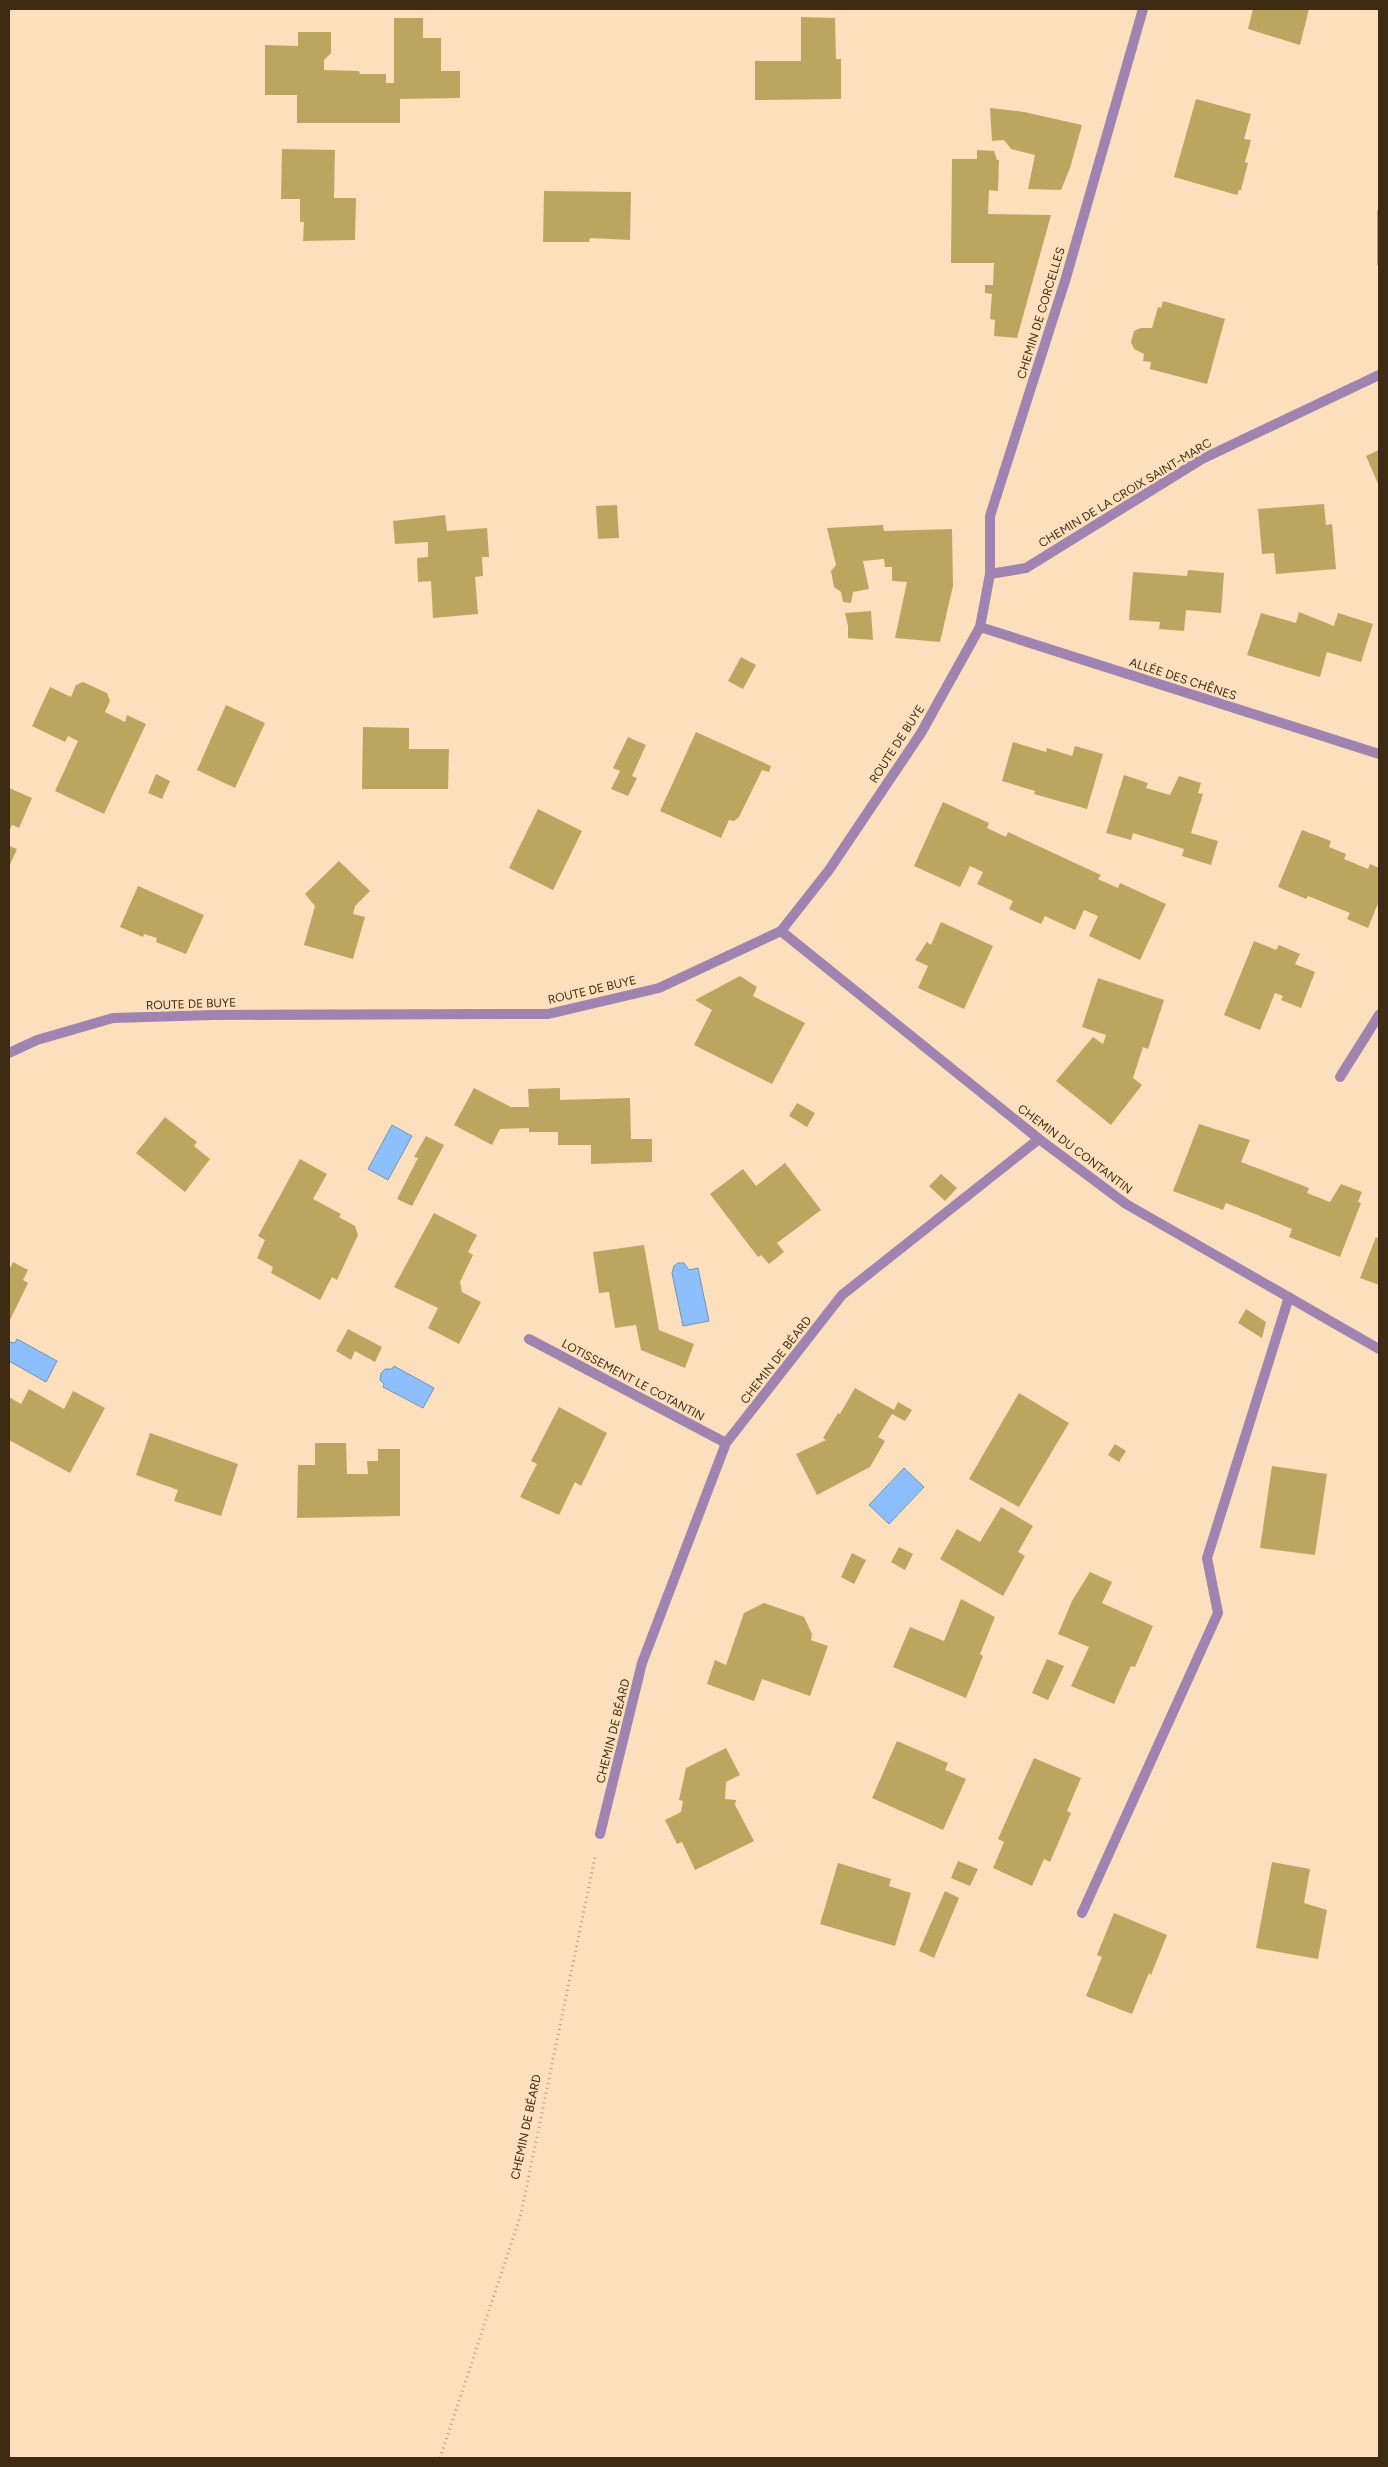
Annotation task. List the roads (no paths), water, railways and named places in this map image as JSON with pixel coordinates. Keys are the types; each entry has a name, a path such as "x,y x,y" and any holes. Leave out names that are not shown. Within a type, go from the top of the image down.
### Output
{"street":[{"name":"CHEMIN DE CORCELLES","path":"980,627 990,574 990,516 1065,281 1143,9"},
{"name":"CHEMIN DE LA CROIX SAINT-MARC","path":"990,574 1026,568 1202,459 1379,375"},
{"name":"ALLÉE DES CHÊNES","path":"980,627 1379,754"},
{"name":"ROUTE DE BUYE","path":"9,1053 37,1040 113,1018 212,1015 548,1014 659,988 781,931 829,870 921,733 980,627"},
{"name":"CHEMIN DU CONTANTIN","path":"781,931 1040,1139 1126,1204 1379,1349"},
{"path":"1340,1077 1379,1015"},
{"name":"CHEMIN DE BÉARD","path":"600,1834 642,1663 726,1442 842,1295 1040,1139"},
{"path":"1082,1913 1218,1613 1207,1558 1289,1297"},
{"name":"LOTISSEMENT LE COTANTIN","path":"529,1339 726,1442"}],"water":[{"path":"392,1125 412,1136 388,1180 368,1169"},
{"path":"678,1263 684,1263 689,1270 698,1268 709,1321 683,1326 672,1273 674,1266"},
{"path":"17,1339 57,1361 46,1382 9,1361 9,1342 15,1343"},
{"path":"394,1366 434,1388 423,1408 383,1387 384,1384 380,1380 381,1373 385,1369 392,1369"},
{"path":"904,1468 924,1487 889,1524 869,1505"}]}
